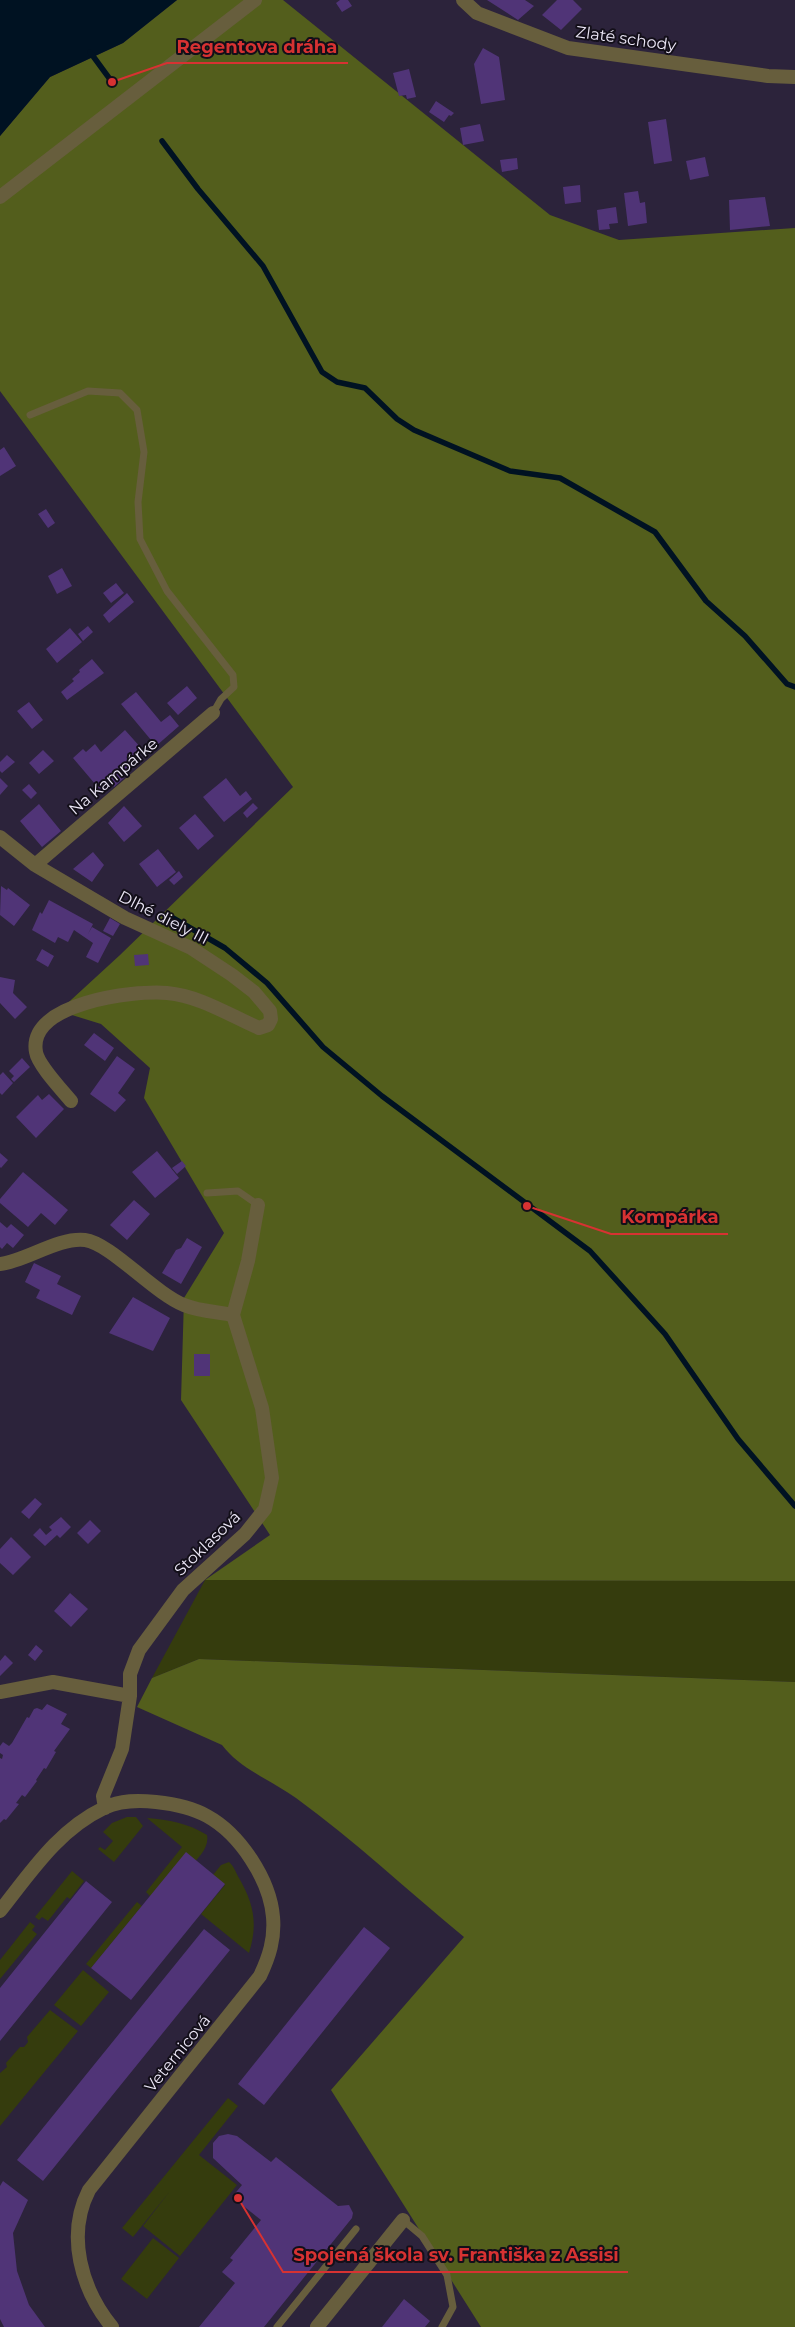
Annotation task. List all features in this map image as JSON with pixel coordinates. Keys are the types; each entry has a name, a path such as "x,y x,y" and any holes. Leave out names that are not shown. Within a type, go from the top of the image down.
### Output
{"street":[{"path":"0,197 255,0"},
{"name":"Zlaté schody","path":"463,0 477,13 568,48 768,76 795,77"},
{"name":"Na Kampárke","path":"35,865 213,713"},
{"name":"Dlhé diely III","path":"0,837 35,865 125,918 191,948 254,992 270,1011 271,1018 268,1025 259,1028 224,1010 193,999 167,993 126,994 80,1004 44,1024 35,1039 36,1054 71,1101"},
{"path":"0,1264 56,1245 85,1240 104,1248 152,1286 185,1306 233,1315 248,1261 258,1205"},
{"name":"Stoklasová","path":"105,1808 104,1796 122,1749 130,1696 130,1674 139,1650 183,1590 245,1534 265,1509 272,1478 262,1408 233,1315"},
{"path":"0,1692 53,1682 130,1696"},
{"name":"Veternicová","path":"0,1910 57,1840 75,1825 105,1808 130,1801 144,1800 177,1804 197,1811 226,1831 259,1874 272,1904 274,1931 272,1944 264,1967 255,1984 89,2190 82,2205 77,2238 85,2281 94,2302 112,2327"},
{"path":"317,2327 403,2220"}],"lane":[{"path":"30,415 88,391 120,394 137,410 144,452 138,502 140,539 168,591 233,675 234,687 221,699 213,713"},
{"path":"207,1193 238,1190 258,1205"},
{"path":"403,2220 422,2236 447,2275 453,2306 442,2327"},
{"path":"277,2327 356,2229"}],"green space":[{"path":"177,0 283,0 550,215 619,240 795,228 795,1581 205,1580 270,1535 181,1400 184,1298 224,1233 144,1098 150,1068 101,1024 59,1011 120,955 293,787 0,391 0,136 50,77 123,43"},
{"path":"205,1580 795,1581 795,1682 199,1659 152,1678"},
{"path":"199,1659 795,1682 795,2327 481,2327 331,2090 464,1937 339,1831 296,1798 247,1768 222,1745 137,1707 152,1678"},
{"path":"127,1817 136,1817 143,1826 114,1862 98,1849 100,1847 105,1850 113,1841 103,1832 112,1823"},
{"path":"147,1818 178,1823 207,1835 207,1844 196,1861 150,1896 146,1892 182,1847"},
{"path":"229,1862 244,1887 253,1914 252,1943 249,1953 201,1914 225,1885 213,1875 221,1865"},
{"path":"72,1871 84,1881 70,1899 67,1897 48,1921 42,1917 39,1920 35,1917"},
{"path":"137,1902 142,1906 91,1968 86,1964"},
{"path":"30,1922 35,1926 32,1930 37,1934 0,1979 0,1960"},
{"path":"83,1970 109,1992 81,2026 54,2005"},
{"path":"50,2010 78,2031 0,2126 0,2073 7,2067 6,2063 20,2047 24,2047 28,2042 27,2037"},
{"path":"228,2098 238,2106 199,2155 237,2185 180,2256 143,2226 170,2191 133,2237 122,2228"},
{"path":"153,2238 179,2258 147,2299 121,2279"}],"water":[{"path":"0,0 177,0 123,43 50,77 0,136"}],"building":[{"path":"340,0 348,0 352,6 342,12 336,3"},
{"path":"487,0 525,0 534,6 518,20"},
{"path":"557,0 573,0 582,9 561,30 542,15"},
{"path":"483,48 499,57 505,100 481,104 474,64"},
{"path":"409,69 416,97 407,99 406,95 399,96 393,73"},
{"path":"436,101 454,113 451,116 449,115 444,122 429,112"},
{"path":"666,119 672,161 654,164 648,122"},
{"path":"480,124 484,141 463,145 460,128"},
{"path":"705,157 709,176 690,180 686,161"},
{"path":"517,158 518,169 502,172 500,160"},
{"path":"580,185 581,202 565,204 563,187"},
{"path":"638,191 640,203 645,202 647,223 628,226 624,193"},
{"path":"765,197 770,226 730,230 729,200"},
{"path":"616,207 618,223 609,224 610,229 599,230 597,210"},
{"path":"4,447 16,466 0,476 0,450"},
{"path":"46,509 55,523 48,528 38,514"},
{"path":"62,568 72,586 57,594 48,576"},
{"path":"116,583 124,593 111,603 103,593"},
{"path":"127,593 134,602 109,623 103,615"},
{"path":"88,626 93,632 83,641 78,634"},
{"path":"70,628 82,642 57,663 46,649"},
{"path":"92,659 104,673 67,700 61,692 74,681 72,679 80,672 79,670"},
{"path":"187,686 197,698 178,715 167,703"},
{"path":"136,692 161,722 170,715 179,726 156,746 121,704"},
{"path":"29,702 43,720 32,729 17,711"},
{"path":"125,730 142,749 131,758 135,761 120,774 124,778 114,787 111,782 101,791 73,758 83,749 86,752 95,744 101,752"},
{"path":"43,750 54,761 39,774 29,763"},
{"path":"7,755 15,762 2,773 0,771 0,762"},
{"path":"0,778 8,786 0,795"},
{"path":"226,778 240,796 246,791 252,799 224,822 203,797"},
{"path":"29,784 37,793 31,799 22,790"},
{"path":"253,803 258,808 247,818 243,813"},
{"path":"39,804 61,831 42,847 20,821"},
{"path":"124,806 142,826 124,842 108,823"},
{"path":"195,814 214,836 198,850 179,828"},
{"path":"158,849 176,872 157,887 139,864"},
{"path":"93,852 104,865 92,882 73,869"},
{"path":"179,871 183,877 174,885 169,880"},
{"path":"1,886 7,890 8,888 30,905 14,926 0,915"},
{"path":"49,900 93,924 88,934 92,927 111,938 98,963 86,957 93,943 74,930 68,942 58,937 55,943 32,930 40,912 42,914"},
{"path":"110,918 120,924 113,936 103,931"},
{"path":"42,949 54,956 48,967 36,960"},
{"path":"148,954 149,965 135,966 134,955"},
{"path":"0,977 15,980 13,993 27,1007 15,1019 0,1003"},
{"path":"94,1033 114,1048 105,1061 84,1045"},
{"path":"117,1056 135,1069 118,1093 126,1100 115,1112 90,1094"},
{"path":"22,1058 30,1067 14,1082 11,1079 14,1076 9,1071"},
{"path":"3,1072 13,1083 2,1095 0,1093 0,1075"},
{"path":"49,1094 64,1109 36,1138 16,1117 38,1095 42,1100"},
{"path":"157,1151 179,1178 155,1198 132,1172"},
{"path":"0,1153 8,1160 1,1168 0,1167"},
{"path":"182,1161 186,1166 177,1174 172,1168"},
{"path":"23,1172 68,1210 55,1225 41,1213 28,1227 0,1203 0,1199"},
{"path":"134,1200 150,1214 127,1240 110,1225"},
{"path":"0,1222 7,1228 11,1224 24,1235 13,1248 7,1243 2,1249 0,1247"},
{"path":"187,1238 202,1247 181,1284 162,1273 176,1250 181,1248"},
{"path":"34,1263 61,1276 57,1284 81,1296 72,1315 36,1298 40,1290 25,1282"},
{"path":"133,1297 170,1318 153,1351 109,1333"},
{"path":"194,1354 210,1354 210,1376 194,1376"},
{"path":"35,1498 42,1504 29,1519 21,1512"},
{"path":"61,1517 71,1527 60,1538 57,1535 45,1546 33,1535 40,1528 46,1535 52,1530 49,1527"},
{"path":"90,1520 101,1531 88,1544 77,1533"},
{"path":"11,1537 31,1557 13,1575 0,1563 0,1549"},
{"path":"70,1593 88,1609 71,1627 54,1611"},
{"path":"36,1645 43,1651 35,1661 28,1655"},
{"path":"5,1655 13,1663 0,1676 0,1661"},
{"path":"47,1704 67,1714 61,1724 70,1729 54,1751 56,1752 46,1769 44,1768 25,1797 22,1795 16,1803 19,1804 6,1820 4,1819 0,1823 0,1758 2,1759 3,1755 0,1753 0,1746 3,1742 9,1746 34,1709 42,1710"},
{"path":"186,1852 225,1884 131,2000 91,1968"},
{"path":"86,1881 112,1902 0,2041 0,1988"},
{"path":"364,1927 390,1948 264,2105 238,2084"},
{"path":"204,1929 230,1950 43,2181 17,2160"},
{"path":"228,2134 237,2136 271,2162 276,2157 338,2206 349,2205 353,2213 352,2218 264,2327 199,2327 235,2283 222,2272 233,2260 230,2258 261,2220 232,2197 242,2185 213,2158 213,2143 219,2136"},
{"path":"3,2181 28,2200 13,2233 17,2271 29,2305 45,2327 4,2327 0,2319 0,2186"},
{"path":"404,2299 430,2321 425,2327 382,2327"}],"waterway":[{"path":"90,52 112,82"},
{"path":"162,141 198,189 263,266 322,372 337,382 365,388 397,419 414,430 510,471 560,478 655,532 706,601 745,636 787,684 795,687"},
{"path":"173,918 225,948 267,983 323,1047 382,1096 590,1251 665,1334 738,1439 795,1506"}],"place":[{"name":"Regentova dráha","path":"112,82"},
{"name":"Kompárka","path":"527,1206"},
{"name":"Spojená škola sv. Františka z Assisi","path":"238,2198"}]}
